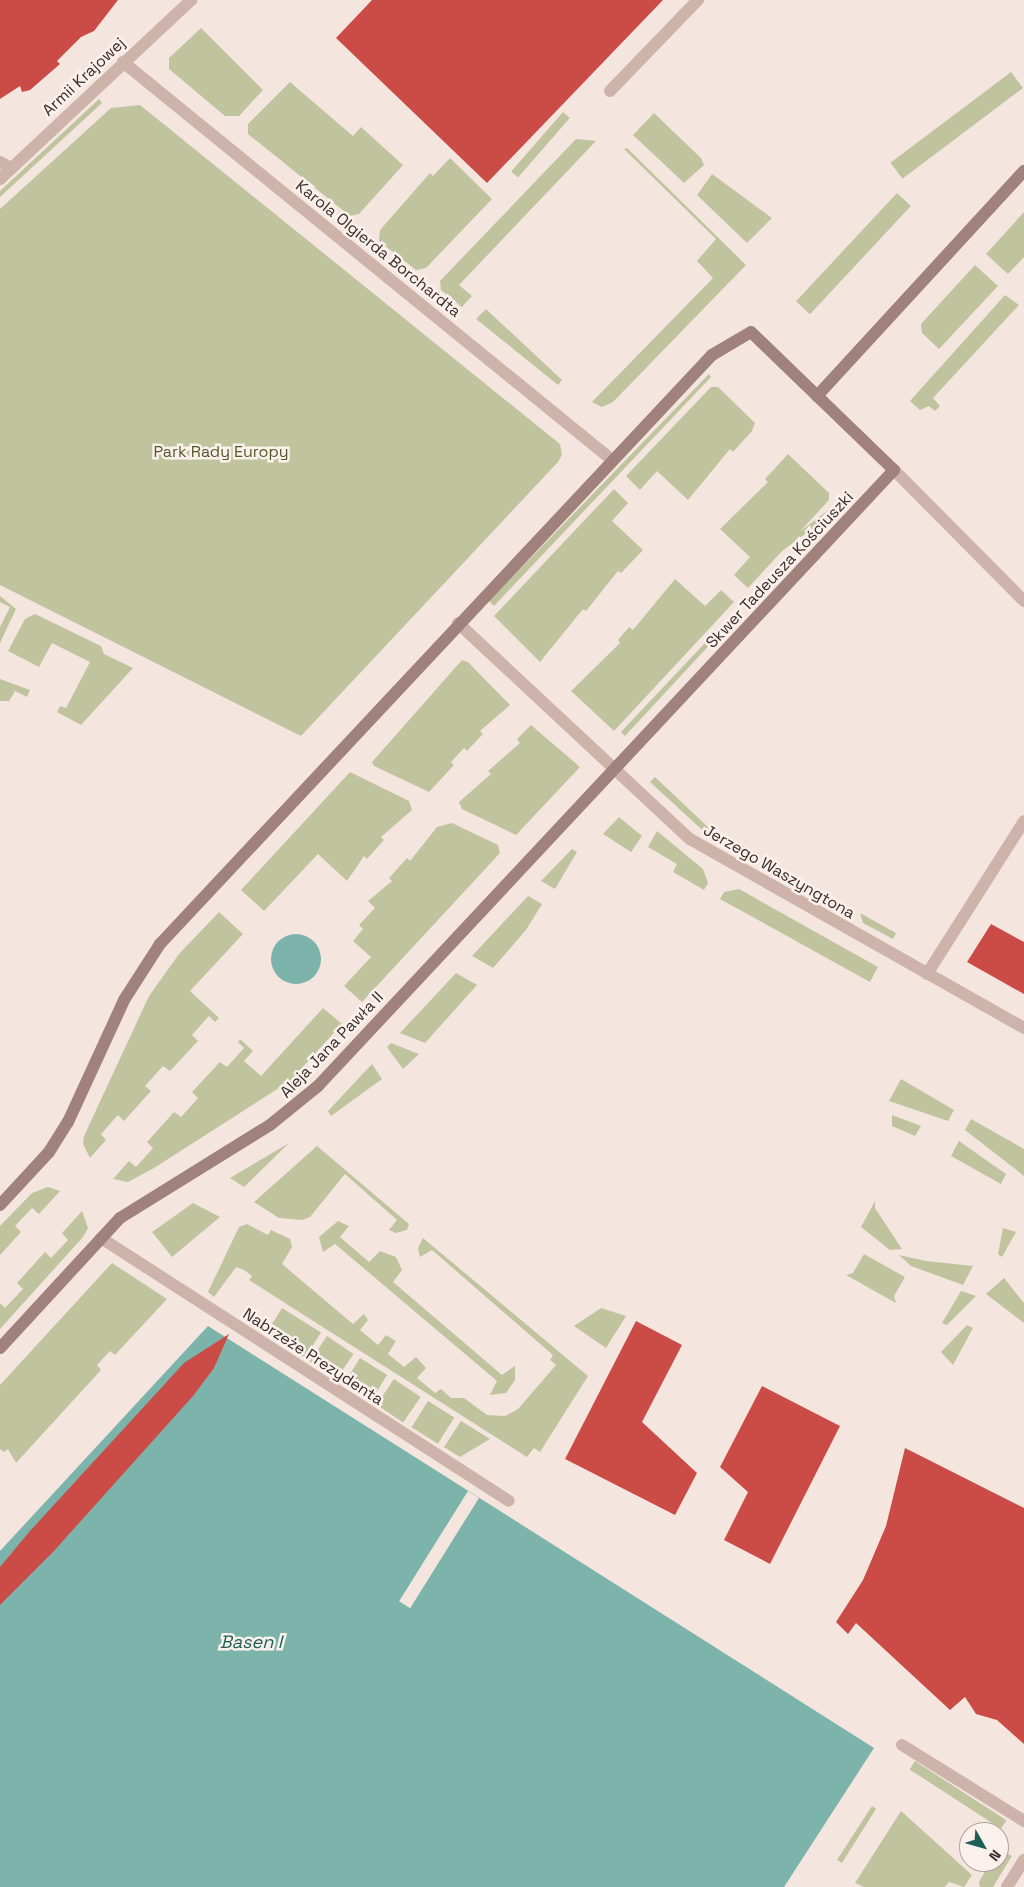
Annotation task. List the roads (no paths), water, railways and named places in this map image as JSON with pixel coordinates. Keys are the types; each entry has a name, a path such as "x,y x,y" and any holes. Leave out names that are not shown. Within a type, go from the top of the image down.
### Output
{"street":[{"name":"Armii Krajowej","path":"0,178 6,165 191,0"},
{"path":"610,92 698,0"},
{"name":"Karola Olgierda Borchardta","path":"123,62 612,460"},
{"path":"817,396 1024,170"},
{"path":"0,1205 49,1152 68,1122 124,1000 160,944 700,366 751,332 894,470 1024,601"},
{"name":"Skwer Tadeusza Kościuszki","path":"614,767 688,694 894,470"},
{"name":"Jerzego Waszyngtona","path":"458,623 690,839 714,855 1024,1028"},
{"name":"Aleja Jana Pawła II","path":"0,1348 120,1218 294,1109 614,767"},
{"path":"927,974 1024,821"},
{"name":"Nabrzeże Prezydenta","path":"101,1238 509,1502"},
{"path":"902,1745 1024,1821"},
{"path":"1007,1887 1024,1860"}],"water":[{"path":"296,934 306,936 314,941 319,949 321,959 319,969 314,977 306,982 296,984 286,982 278,977 273,969 271,959 273,949 278,941 286,936"},
{"name":"Basen I","path":"208,1326 874,1748 784,1887 0,1887 0,1551"}],"park label":[{"name":"Park Rady Europy","path":"221,452"}]}
